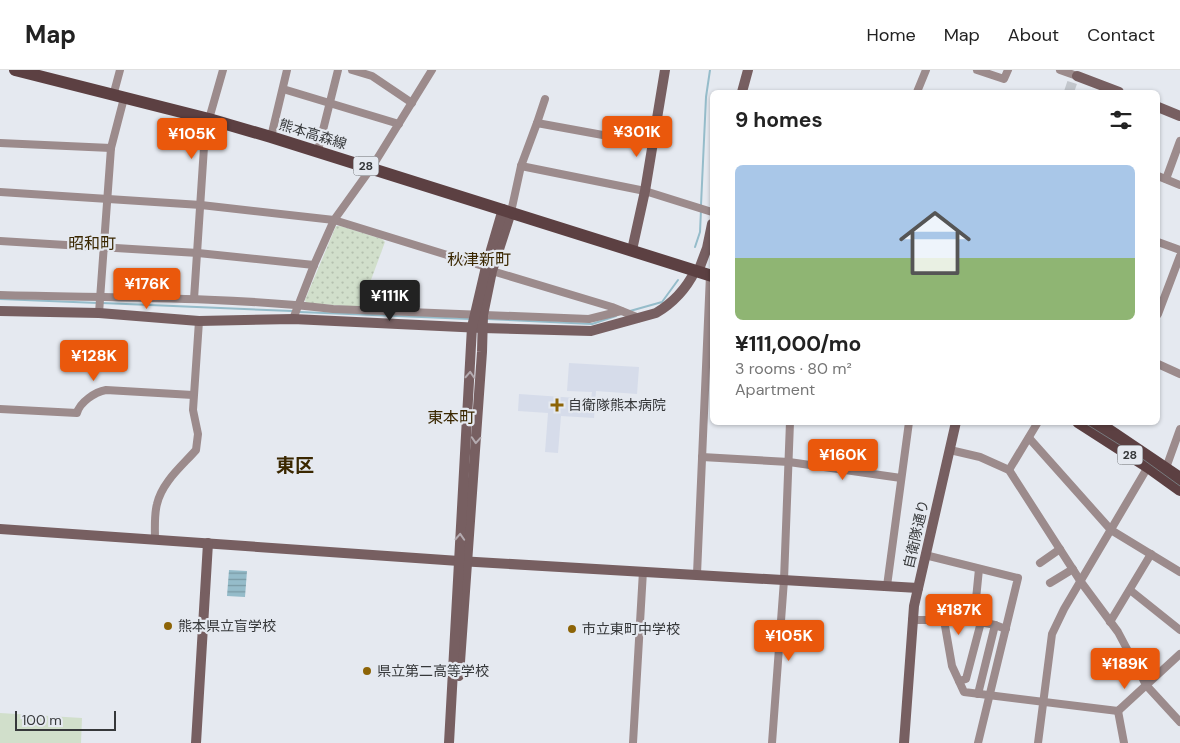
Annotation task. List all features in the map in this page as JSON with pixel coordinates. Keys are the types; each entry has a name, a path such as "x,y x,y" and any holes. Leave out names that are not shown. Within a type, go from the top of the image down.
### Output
{"main road":[{"name":"熊本高森線","path":"15,70 209,118 318,150 704,273"},
{"name":"28","path":"1088,425 1112,432"},
{"name":"28","path":"1102,425 1151,463 1180,490"},
{"name":"28","path":"1151,463 1166,468 1180,478"}],"street":[{"path":"99,305 111,148 119,97 120,70"},
{"path":"271,137 287,70"},
{"path":"318,150 338,70"},
{"path":"352,70 372,76 412,103"},
{"path":"296,312 334,220 372,168 432,70"},
{"path":"632,250 665,70"},
{"path":"743,90 748,70"},
{"path":"918,90 926,70"},
{"path":"978,70 1004,80 1008,70"},
{"path":"1060,70 1114,90"},
{"path":"194,299 204,147 220,71"},
{"path":"283,89 399,124"},
{"path":"455,743 463,561 478,321 489,269 521,166 545,99"},
{"path":"1160,108 1180,116"},
{"path":"537,123 652,144"},
{"path":"1166,179 1180,141"},
{"path":"0,143 111,148"},
{"path":"521,166 644,191 710,211"},
{"path":"1160,177 1180,185"},
{"path":"0,192 201,205 334,220 636,317"},
{"path":"697,574 710,336 704,273 710,234"},
{"path":"0,241 198,252 314,265"},
{"path":"1160,243 1180,250"},
{"path":"1160,309 1180,256"},
{"path":"0,294 99,305 200,321 333,308 591,331 656,313 670,305 690,280 704,273"},
{"path":"0,311 194,299 296,312 478,321 589,319 621,311"},
{"path":"155,540 157,504 163,490 167,482 198,446 198,434 193,410 200,321"},
{"path":"1160,365 1180,374"},
{"path":"0,408 77,413 79,406 95,394 106,390 194,395"},
{"path":"772,743 784,580 790,425"},
{"path":"887,586 909,425"},
{"name":"自衛隊通り","path":"904,743 912,620 955,425"},
{"path":"1009,470 1036,425"},
{"path":"1166,468 1180,431"},
{"path":"1029,438 1112,530 1180,572"},
{"path":"950,450 980,457 1009,470 1081,582 1118,632 1146,685 1180,722"},
{"path":"702,457 788,462 901,478"},
{"path":"1038,743 1052,634 1064,609 1151,463"},
{"path":"0,529 463,561 918,588"},
{"path":"196,743 208,543"},
{"path":"1040,563 1060,550"},
{"path":"1110,622 1151,554"},
{"path":"925,555 1018,578 978,743"},
{"path":"448,743 463,561"},
{"path":"1050,583 1072,568"},
{"path":"979,569 976,620 1006,628"},
{"path":"633,743 643,571"},
{"path":"1130,590 1180,630"},
{"path":"912,620 944,620 952,666 964,692 989,696 1118,711 1180,654"},
{"path":"959,681 966,679 981,622"},
{"path":"978,694 995,626"},
{"path":"1118,711 1124,743"}],"shaded area":[{"name":"自衛隊熊本病院","path":"569,363 639,367 637,394 596,391 594,418 561,416 558,453 545,452 548,413 518,411 519,394 591,399 592,392 567,391"}],"green space":[{"path":"336,226 382,239 385,242 361,307 306,303 305,300"},
{"path":"0,713 82,718 81,743 0,743"}],"water":[{"path":"229,570 247,571 245,597 227,596"}],"waterway":[{"path":"701,205 706,97 710,70"},
{"path":"695,247 700,232 701,210"},
{"path":"630,311 662,302 678,280"},
{"path":"0,299 98,303"},
{"path":"102,303 292,311"},
{"path":"300,312 470,319"},
{"path":"487,319 592,324 616,316"}],"tunnel":[{"path":"1070,90 1073,80"}],"tram line":[{"path":"1088,425 1144,460 1180,486"}],"place":[{"name":"自衛隊熊本病院","path":"557,405"},
{"name":"熊本県立盲学校","path":"168,626"},
{"name":"市立東町中学校","path":"572,629"},
{"name":"県立第二高等学校","path":"367,671"}],"district":[{"name":"昭和町","path":"92,243"},
{"name":"秋津新町","path":"479,259"},
{"name":"東本町","path":"451,417"},
{"name":"東区","path":"295,465"}]}
